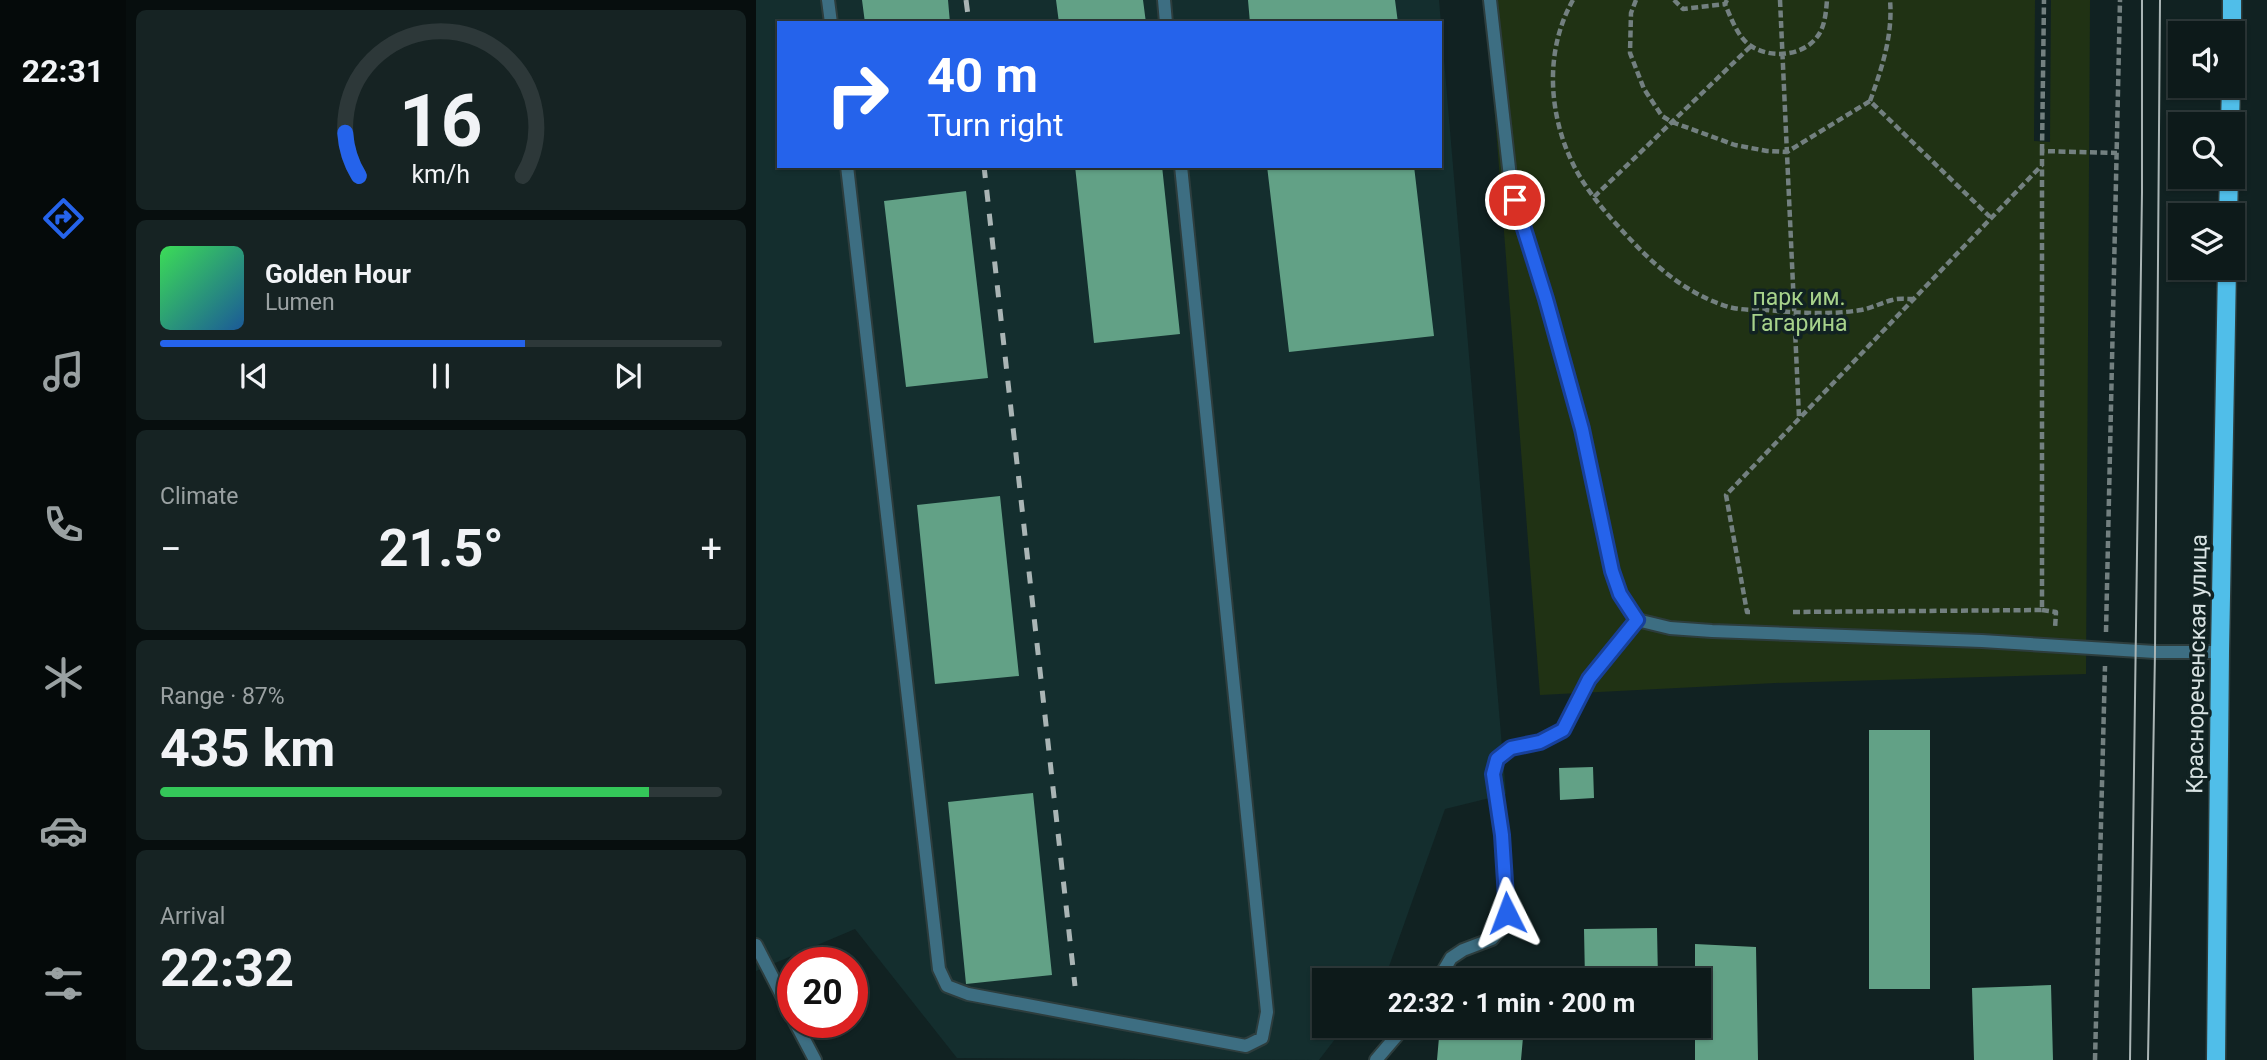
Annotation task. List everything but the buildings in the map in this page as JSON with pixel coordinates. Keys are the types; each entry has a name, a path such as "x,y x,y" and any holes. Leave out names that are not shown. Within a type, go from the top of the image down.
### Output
{"main road":[{"path":"2232,0 2232,21"},
{"name":"Краснореченская улица","path":"2216,1060 2227,280"}],"lane":[{"path":"828,0 831,21"},
{"path":"1164,0 1166,21"},
{"path":"1490,0 1510,186 1546,299 1582,429 1612,571 1620,594 1637,620 1670,628 1712,631 2220,652"},
{"path":"847,168 939,969 947,986 968,994 1246,1046 1262,1038 1267,1012 1181,168"},
{"path":"1445,968 1451,958 1463,950 1492,939 1502,928 1507,913 1502,835 1493,774 1497,759 1511,748 1540,742 1563,730 1589,679 1637,620"},
{"path":"756,945 777,986"},
{"path":"803,1038 815,1060"},
{"path":"1376,1060 1395,1038"}],"path":[{"path":"1573,0 1565,14 1553,59 1553,96 1561,133 1575,169 1594,197 1645,255 1698,295 1732,308 1795,313 1864,310 1894,299 1913,299"},
{"path":"1636,0 1631,13 1630,53 1644,89 1662,116 1735,145 1787,152 1870,101 1888,44 1890,0"},
{"path":"1674,0 1683,9 1726,2 1734,26 1751,46 1783,54 1802,50 1818,36 1825,19 1828,0"},
{"path":"1780,0 1799,418"},
{"path":"1787,612 2042,610 2044,0"},
{"path":"2095,1060 2120,0"},
{"path":"1594,197 1751,46"},
{"path":"1870,101 1990,218"},
{"path":"2042,150 2117,153"},
{"path":"1761,612 1747,612 1726,495 2042,165"}],"shaded area":[{"path":"756,0 1439,0 1441,21 777,21 777,168 1442,168 1442,36 1506,794 1445,809 1388,968 1312,968 1312,1038 1336,1038 1319,1060 957,1058 855,929 813,947 777,947 777,962 756,971"}],"green space":[{"name":"парк им. Гагарина","path":"1486,0 2035,0 2034,141 2050,142 2051,0 2090,0 2086,674 1775,683 1540,695"}],"tram line":[{"path":"2130,1060 2142,192 2142,0"},
{"path":"2148,1060 2155,652 2160,0"}],"railway":[{"path":"966,0 969,21"},
{"path":"984,168 1075,986"}],"route":[{"path":"1507,913 1502,835 1493,774 1497,759 1511,748 1540,742 1563,730 1589,679 1605,656 1637,620 1620,594 1612,571 1582,429 1515,200"}]}
